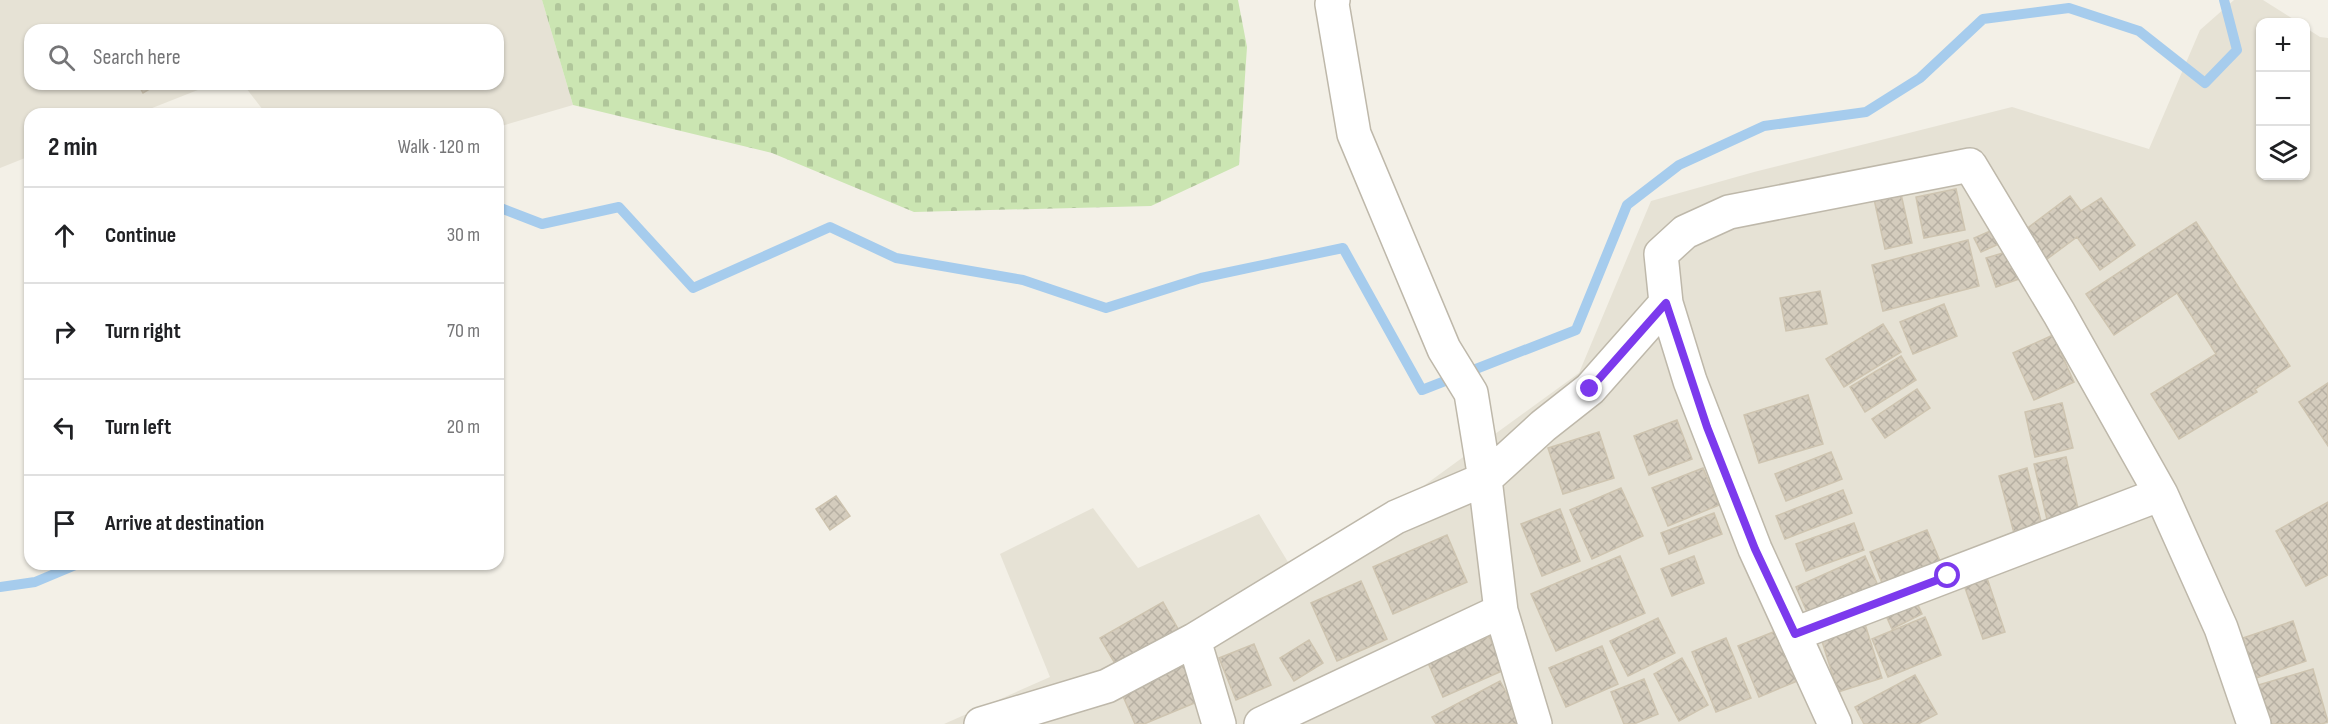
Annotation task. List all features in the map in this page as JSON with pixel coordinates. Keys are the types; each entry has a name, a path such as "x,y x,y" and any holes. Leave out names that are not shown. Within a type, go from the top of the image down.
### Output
{"street":[{"path":"1334,0 1332,4 1354,134 1444,349 1471,393 1485,479 1501,611 1535,724"},
{"path":"1835,724 1755,549 1707,427 1666,303 1661,254 1685,232 1729,212 1970,165 2059,313 2161,494 2222,628 2254,724"},
{"path":"981,724 1107,686 1194,640 1396,518 1485,479 1543,426 1590,389 1666,303"},
{"path":"1795,634 2161,494"},
{"path":"1262,724 1501,611"},
{"path":"1194,640 1219,724"}],"shaded area":[{"path":"0,0 542,0 573,105 504,125 504,108 261,108 248,90 504,90 504,24 24,24 24,90 198,90 152,108 24,108 24,158 0,168"},
{"path":"2234,0 2263,0 2292,18 2256,18 2256,180 2310,180 2310,31 2320,37 2328,38 2328,724 944,724 1050,677 1000,554 1093,508 1138,568 1259,514 1294,572 1389,511 1579,373 1651,201 1754,172 2012,107 2149,149 2200,30"}],"green space":[{"path":"542,0 1238,0 1247,47 1239,165 1151,206 914,212 772,153 573,105"}],"building":[{"path":"1956,189 1965,230 1924,238 1916,197"},
{"path":"1901,194 1912,243 1885,249 1874,199"},
{"path":"2070,196 2081,211 2101,198 2135,245 2100,270 2077,237 2043,262 2021,233"},
{"path":"2196,222 2290,366 2255,389 2257,392 2179,439 2151,394 2216,354 2177,293 2114,335 2086,294"},
{"path":"1997,228 2003,242 1981,252 1974,238"},
{"path":"1968,240 1979,286 1883,311 1872,265"},
{"path":"2013,250 2022,278 1996,287 1986,258"},
{"path":"1820,291 1827,324 1786,331 1780,298"},
{"path":"1944,304 1957,336 1913,354 1900,322"},
{"path":"1883,324 1901,352 1844,387 1826,359"},
{"path":"2053,335 2074,382 2034,400 2013,353"},
{"path":"1901,356 1916,380 1865,412 1850,387"},
{"path":"2328,383 2328,446 2299,402"},
{"path":"1917,389 1930,408 1885,438 1872,419"},
{"path":"1808,395 1823,444 1759,463 1744,415"},
{"path":"2062,403 2073,448 2035,457 2025,412"},
{"path":"1677,420 1692,459 1649,475 1634,436"},
{"path":"1599,432 1614,478 1563,494 1548,448"},
{"path":"1831,452 1842,479 1786,501 1775,474"},
{"path":"2066,457 2081,521 2049,528 2034,464"},
{"path":"1703,468 1719,505 1668,526 1652,488"},
{"path":"2027,468 2042,525 2014,533 1999,476"},
{"path":"1621,488 1643,536 1592,559 1570,510"},
{"path":"1843,490 1852,513 1785,539 1776,516"},
{"path":"836,496 850,516 830,530 816,509"},
{"path":"2328,502 2328,575 2306,586 2276,531"},
{"path":"1560,509 1580,561 1542,576 1521,524"},
{"path":"1714,513 1722,534 1669,554 1661,533"},
{"path":"1854,523 1864,550 1806,571 1796,544"},
{"path":"1927,530 1940,561 1882,583 1870,552"},
{"path":"1447,535 1467,582 1393,614 1373,567"},
{"path":"1620,556 1645,613 1556,651 1531,594"},
{"path":"1694,556 1704,583 1672,596 1661,569"},
{"path":"1865,556 1880,590 1811,621 1796,587"},
{"path":"1987,578 2005,632 1983,639 1964,585"},
{"path":"1361,581 1387,639 1337,661 1311,603"},
{"path":"1913,594 1922,614 1892,629 1883,609"},
{"path":"1163,602 1182,636 1120,672 1100,638"},
{"path":"1925,617 1941,655 1888,677 1872,639"},
{"path":"1658,618 1675,653 1628,676 1610,641"},
{"path":"1864,621 1882,678 1838,692 1820,635"},
{"path":"2293,621 2306,661 2256,678 2243,638"},
{"path":"1781,629 1802,679 1759,697 1738,646"},
{"path":"1489,636 1504,670 1443,697 1428,663"},
{"path":"1726,638 1751,698 1716,712 1692,652"},
{"path":"1309,640 1323,663 1294,681 1280,658"},
{"path":"1254,644 1271,685 1236,700 1219,658"},
{"path":"1602,646 1618,684 1566,707 1549,668"},
{"path":"1682,658 1708,705 1679,721 1654,674"},
{"path":"1188,659 1204,699 1144,724 1135,724 1119,687"},
{"path":"2313,669 2328,722 2266,724 2255,686"},
{"path":"1915,675 1937,714 1918,724 1864,724 1855,707"},
{"path":"1644,679 1658,714 1634,724 1624,724 1611,692"},
{"path":"1500,681 1522,722 1517,724 1436,724 1432,717"}],"waterway":[{"path":"504,209 542,224 619,207 693,288 830,227 896,258 1023,280 1106,308 1201,278 1343,248 1422,390 1576,330 1627,205 1679,165 1764,126 1866,112 1920,78 1983,19 2069,8 2139,31 2205,83 2237,50 2224,0"},
{"path":"0,587 35,582 64,570"}],"route":[{"path":"1590,389 1666,303 1707,427 1755,549 1795,634 1948,576"}]}
